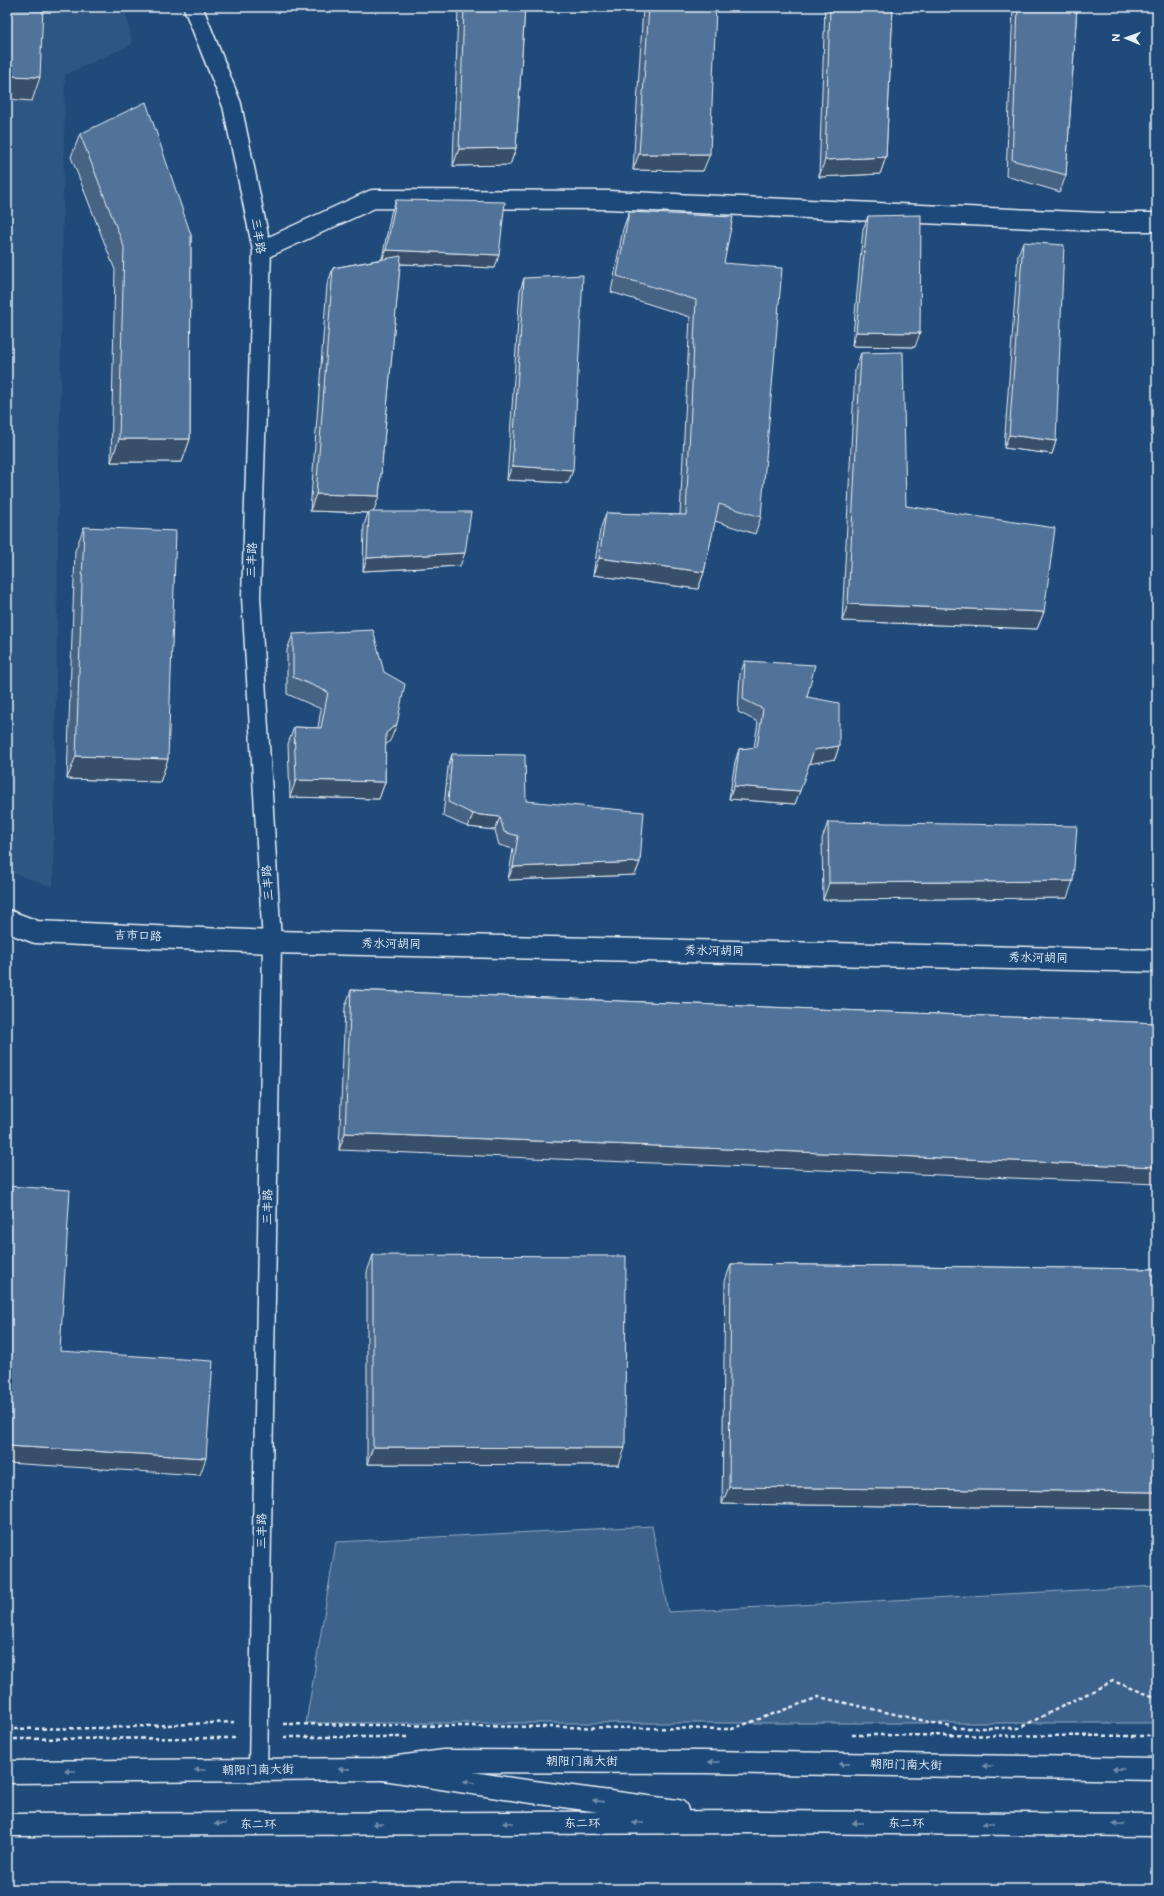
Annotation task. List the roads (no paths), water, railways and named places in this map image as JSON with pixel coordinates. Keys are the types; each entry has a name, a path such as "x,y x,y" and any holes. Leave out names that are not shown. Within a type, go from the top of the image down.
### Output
{"main road":[{"name":"吉市口路","path":"7,921 36,932 272,942"},
{"name":"秀水河胡同","path":"272,942 1157,961"},
{"name":"朝阳门南大街","path":"7,1772 383,1769 445,1762 702,1762 1157,1769"},
{"path":"383,1769 518,1790 761,1822"},
{"name":"东二环","path":"7,1825 761,1822 1157,1824"}],"lane":[{"name":"三丰路","path":"194,7 232,105 262,250 251,597 272,942 258,1770"},
{"path":"262,250 373,199 608,200 1099,222 1157,222"}]}
